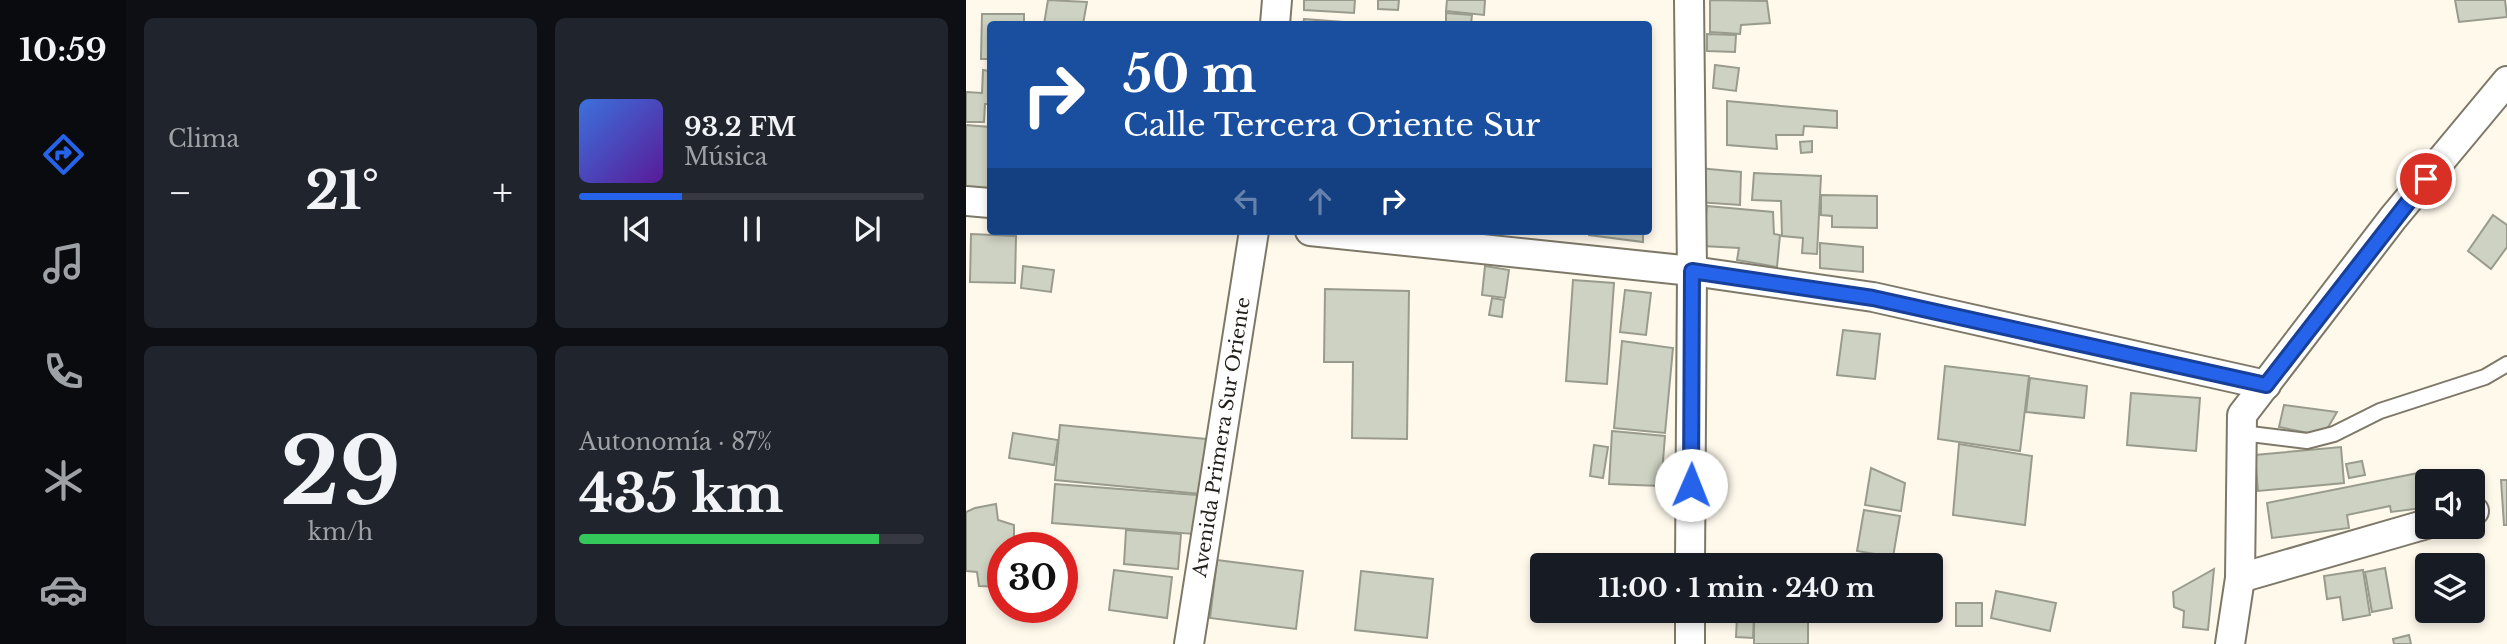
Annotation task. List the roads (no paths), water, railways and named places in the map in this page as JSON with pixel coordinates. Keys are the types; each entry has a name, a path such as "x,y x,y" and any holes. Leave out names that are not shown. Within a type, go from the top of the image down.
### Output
{"street":[{"path":"1275,21 1277,0"},
{"path":"1689,0 1692,271 1690,553"},
{"path":"2230,644 2240,578 2242,415 2393,218 2507,81"},
{"path":"966,201 987,204"},
{"name":"Avenida Primera Sur Oriente","path":"1189,644 1253,235"},
{"path":"1348,235 1692,271 1873,298 2266,385"},
{"path":"2240,578 2415,527"},
{"path":"1690,623 1690,644"}],"lane":[{"path":"2242,432 2307,441 2334,434 2380,411 2486,377 2507,364"}]}
